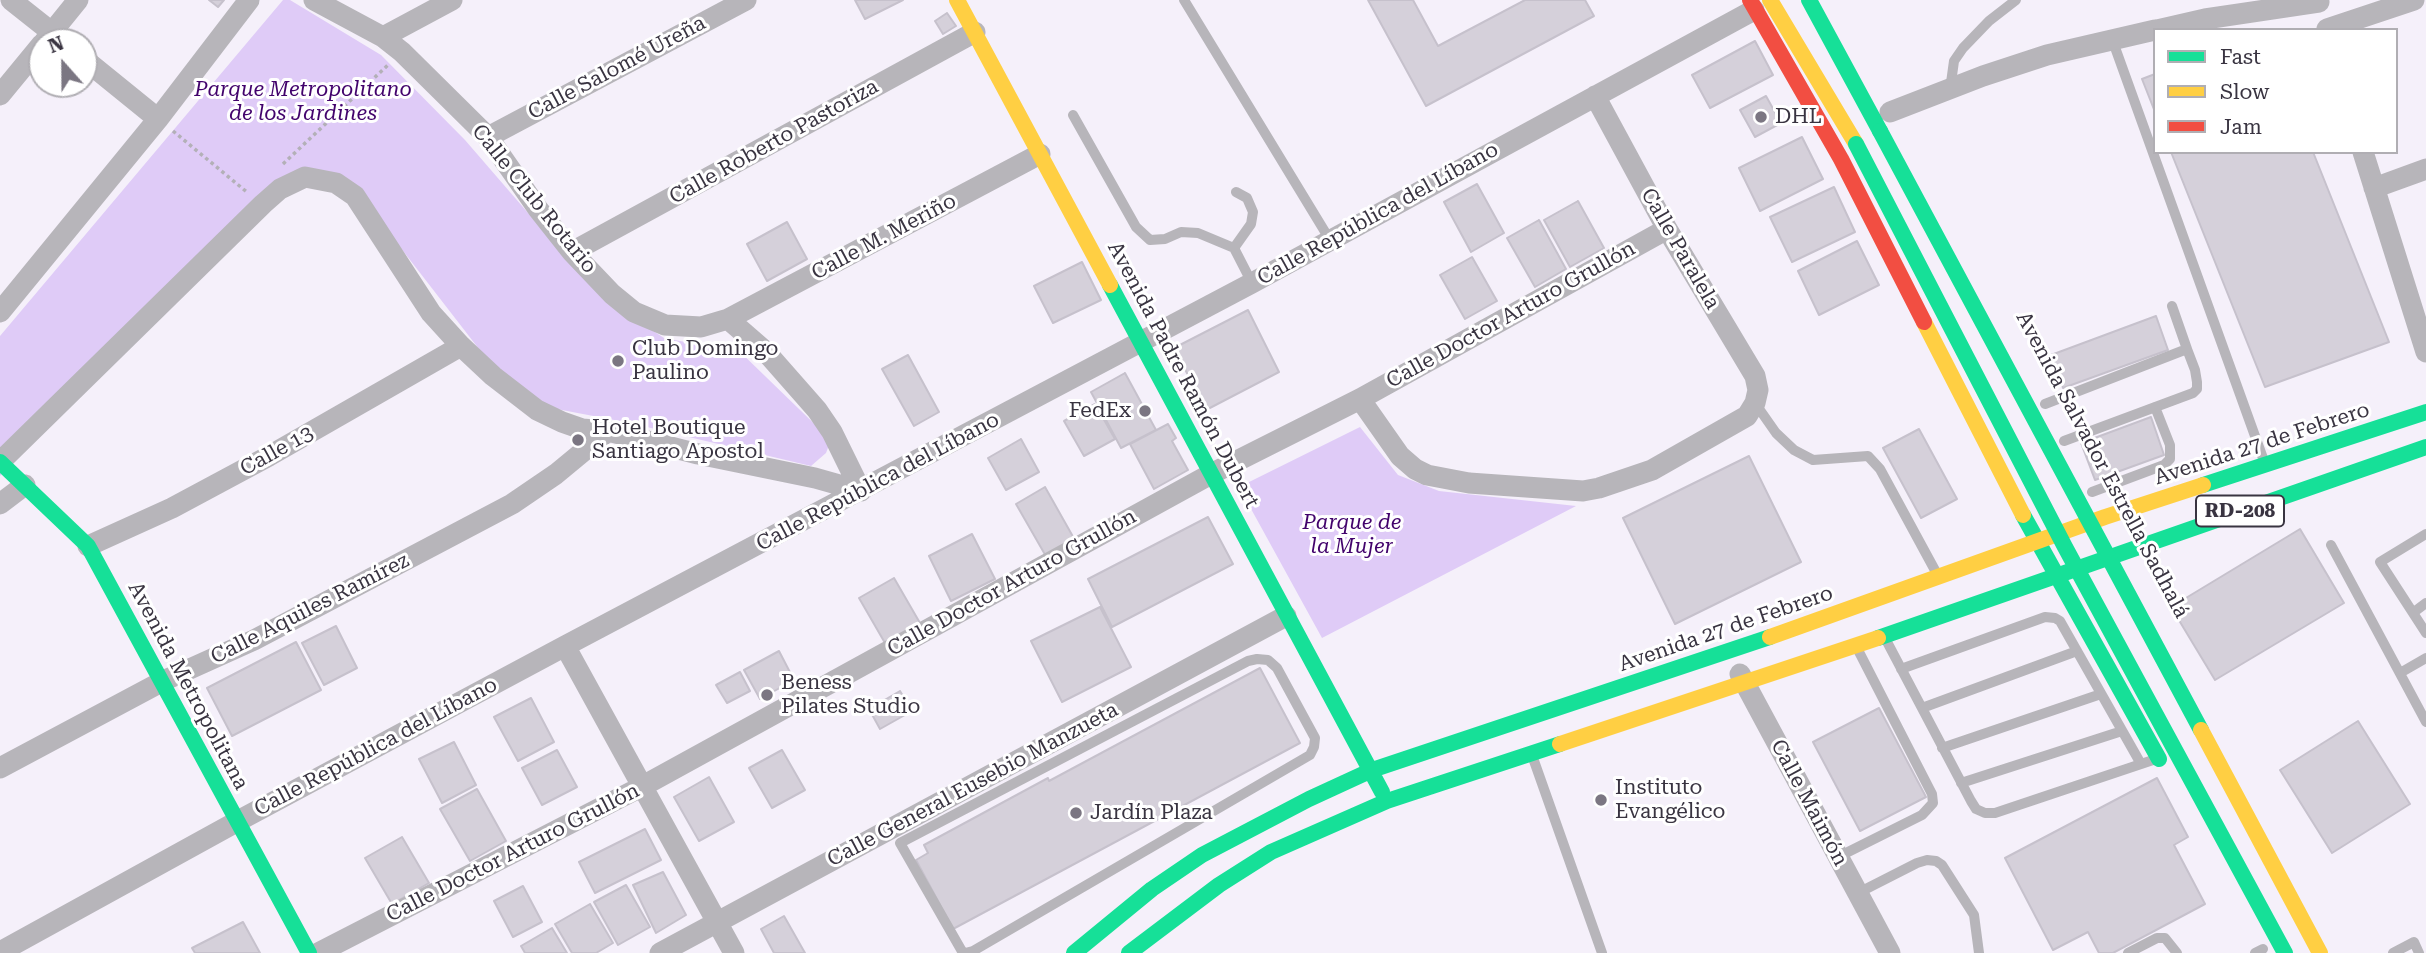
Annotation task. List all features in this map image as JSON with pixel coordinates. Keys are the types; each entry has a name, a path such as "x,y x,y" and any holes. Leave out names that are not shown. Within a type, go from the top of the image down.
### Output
{"main road":[{"name":"Avenida Padre Ramón Dubert","path":"957,0 1387,801"},
{"name":"Avenida Salvador Estrella Sadhalá","path":"1809,0 1885,112"},
{"name":"Avenida Salvador Estrella Sadhalá","path":"1821,0 1885,112 2320,953"},
{"path":"1758,3 1856,144 2059,535 2286,953"},
{"path":"1758,3 1841,159 2036,541 2162,764"},
{"name":"Avenida 27 de Febrero","path":"1129,953 1219,885 1271,852 1387,801 1745,684 2056,576 2114,534 2266,466 2426,412"},
{"name":"Avenida 27 de Febrero","path":"1074,953 1152,889 1202,855 1309,799 1372,770 1728,652 2036,541 2114,534 2426,447"},
{"name":"Avenida Metropolitana","path":"0,462 88,546 309,953"},
{"name":"Avenida Salvador Estrella Sadhalá","path":"2090,487 2134,570"}],"street":[{"path":"11,0 38,28"},
{"path":"58,28 78,0"},
{"path":"0,312 158,119 249,0"},
{"name":"Calle Club Rotario","path":"314,0 383,37 402,52 488,136 538,209 572,252 634,313 650,320 681,327 701,327 728,319"},
{"path":"383,37 452,0"},
{"name":"Calle Salomé Ureña","path":"488,136 746,0"},
{"path":"2333,28 2414,0"},
{"path":"2165,28 2319,1 2326,28"},
{"name":"Calle República del Líbano","path":"0,952 565,646 1252,283 1758,3"},
{"path":"1885,112 2047,55 2153,31"},
{"name":"Calle Roberto Pastoriza","path":"572,252 975,32"},
{"path":"0,95 28,64"},
{"path":"98,70 158,119"},
{"name":"Calle Paralela","path":"1594,96 1667,229 1755,376 1758,390 1755,403"},
{"name":"Calle M. Meriño","path":"728,319 1040,154"},
{"path":"2364,154 2426,352"},
{"path":"2374,188 2426,169"},
{"path":"0,462 263,204 280,190 305,177 336,183 355,196 431,313 493,376 537,410 582,429 607,430 861,491"},
{"name":"Calle Doctor Arturo Grullón","path":"318,953 641,787 1212,474 1360,398 1667,229"},
{"path":"728,319 766,352 817,410 832,432 861,491"},
{"name":"Calle 13","path":"88,546 173,508 461,346"},
{"path":"1360,398 1400,456 1427,475 1469,483 1583,491 1652,470 1734,425 1746,416 1755,403"},
{"name":"Calle Aquiles Ramírez","path":"0,768 163,681 254,640 512,505 556,474 607,430"},
{"path":"0,504 25,485"},
{"name":"Calle General Eusebio Manzueta","path":"660,953 1286,616"},
{"path":"565,646 734,953"},
{"name":"Calle Maimón","path":"1728,652 1890,953"},
{"path":"1103,927 1129,953"}],"lane":[{"path":"1184,0 1331,240"},
{"path":"1950,90 1954,61 1963,48 1989,21 2017,0"},
{"path":"2112,39 2153,153"},
{"path":"1073,115 1136,227 1150,240 1165,239 1181,232 1198,233 1234,248 1252,283"},
{"path":"2153,154 2266,466"},
{"path":"1234,248 1251,224 1253,212 1247,198 1236,192"},
{"path":"2172,306 2195,370 2197,389 2186,397 2155,407 2055,422 2187,349"},
{"path":"1755,403 1776,433 1794,450 1813,460 1868,456 1880,469 1938,576"},
{"path":"2090,487 2164,465 2170,459 2170,445 2155,407"},
{"path":"2426,534 2380,562 2426,633"},
{"path":"2331,545 2426,722"},
{"path":"2414,612 2426,603"},
{"path":"1901,670 2045,617 2055,618 2060,621 2141,764"},
{"path":"1884,636 1976,809 1995,813 2141,764 2162,764"},
{"path":"1839,857 1922,815 1933,803 1932,794 1856,645"},
{"path":"1922,708 2077,651"},
{"path":"2400,673 2426,658"},
{"path":"1268,660 1277,668 1315,738 1310,755 997,937 964,953 900,844 1248,661 1268,660"},
{"path":"1942,748 2101,694"},
{"path":"1961,783 2122,731"},
{"path":"1532,753 1602,953"},
{"path":"1858,893 1917,863 1936,861 1942,865 1974,915 1979,953"},
{"path":"2128,953 2157,938 2165,938 2177,953"},
{"path":"2393,953 2414,942 2419,953"}],"path":[{"path":"281,166 402,52"},
{"path":"158,119 263,204"}],"green space":[{"name":"Parque Metropolitano de los Jardines","path":"283,0 290,0 381,55 465,140 611,303 664,338 712,347 733,345 831,440 826,453 811,466 630,423 520,402 376,216 335,181 273,188 0,476 0,336"},
{"name":"Parque de la Mujer","path":"1360,427 1398,475 1439,491 1576,506 1322,638 1239,487"}],"building":[{"path":"209,0 224,0 218,7"},
{"path":"855,0 903,0 865,19"},
{"path":"1368,0 1413,0 1438,46 1525,0 1585,0 1594,16 1426,106"},
{"path":"947,13 956,26 943,34 935,21"},
{"path":"1755,41 1773,75 1710,108 1692,75"},
{"path":"2153,75 2153,107 2142,79"},
{"name":"DHL","path":"1766,96 1781,123 1755,137 1740,110"},
{"path":"1802,137 1823,179 1760,211 1739,168"},
{"path":"2172,154 2314,154 2389,342 2265,387"},
{"path":"1477,184 1504,233 1471,252 1444,202"},
{"path":"1834,187 1855,232 1792,262 1770,217"},
{"path":"1578,201 1604,248 1570,267 1544,220"},
{"path":"1539,220 1566,269 1535,287 1507,238"},
{"path":"787,222 807,259 767,281 747,244"},
{"path":"1857,241 1879,285 1819,315 1798,271"},
{"path":"1472,257 1497,301 1465,319 1440,275"},
{"path":"1082,262 1101,300 1053,323 1034,286"},
{"path":"1248,310 1279,372 1206,410 1174,348"},
{"path":"2156,316 2168,350 2063,388 2051,355"},
{"path":"908,355 939,412 914,426 882,369"},
{"path":"1125,373 1156,430 1121,448 1091,392"},
{"path":"1095,404 1115,439 1084,456 1064,421"},
{"path":"2151,417 2164,455 2095,480 2081,443"},
{"path":"1168,424 1176,438 1172,441 1188,470 1154,489 1130,444"},
{"path":"1919,429 1957,499 1921,518 1883,448"},
{"path":"1021,439 1039,472 1006,490 988,458"},
{"path":"1749,456 1801,562 1675,624 1623,518"},
{"path":"1045,487 1076,542 1047,558 1016,504"},
{"path":"1208,517 1233,564 1112,627 1088,579"},
{"path":"2300,529 2344,603 2215,680 2171,607"},
{"path":"972,534 995,579 951,601 929,556"},
{"path":"894,578 920,623 885,643 859,598"},
{"path":"1100,607 1131,667 1062,702 1031,641"},
{"path":"336,626 357,668 324,685 302,643"},
{"path":"296,642 321,690 232,736 207,688"},
{"path":"779,651 794,680 760,699 744,670"},
{"name":"Jardín Plaza","path":"1260,668 1300,743 953,929 916,860 928,853 924,845"},
{"path":"740,672 750,691 727,703 716,685"},
{"path":"900,691 912,711 880,729 869,709"},
{"path":"531,698 554,742 518,761 494,717"},
{"path":"1879,708 1926,797 1860,831 1813,742"},
{"path":"2358,721 2410,804 2332,853 2280,770"},
{"path":"454,742 476,785 442,803 419,759"},
{"path":"557,750 577,787 542,805 522,768"},
{"path":"782,750 805,790 772,808 749,768"},
{"path":"709,777 734,822 699,841 674,797"},
{"path":"2157,778 2188,837 2174,845 2205,904 2113,953 2099,953 2088,932 2053,950 2005,858"},
{"path":"477,789 506,841 470,861 440,809"},
{"path":"645,829 661,860 595,893 579,862"},
{"path":"402,837 429,883 392,904 365,858"},
{"path":"663,872 686,915 656,933 633,885"},
{"path":"626,885 650,927 618,945 594,902"},
{"path":"523,886 542,922 513,937 494,901"},
{"path":"590,904 613,943 596,953 572,953 555,924"},
{"path":"784,916 805,953 774,953 761,929"},
{"path":"243,922 260,953 195,953 192,948"},
{"path":"552,928 567,953 525,953 521,946"}],"traffic: fast":[{"path":"1809,0 1880,131"},
{"path":"1880,131 2201,730"},
{"path":"1856,144 2065,547 2285,953"},
{"path":"1110,285 1382,792"},
{"path":"2203,485 2426,412"},
{"path":"1878,638 2426,447"},
{"path":"0,462 88,546 309,953"},
{"path":"2023,515 2159,759"},
{"path":"1074,953 1152,889 1202,855 1309,799 1372,770 1770,637"},
{"path":"1129,953 1219,885 1271,852 1387,801 1560,744"}],"traffic: slow":[{"path":"957,0 1110,285"},
{"path":"1770,0 1856,144"},
{"path":"1924,322 2023,515"},
{"path":"1770,637 2105,517 2203,485"},
{"path":"1560,744 1878,638"},
{"path":"2201,730 2320,953"}],"traffic: jam":[{"path":"1750,0 1841,159 1924,322"}],"place":[{"name":"DHL","path":"1761,117"},
{"name":"Club Domingo Paulino","path":"618,361"},
{"name":"FedEx","path":"1145,411"},
{"name":"Hotel Boutique Santiago Apostol","path":"578,440"},
{"name":"Beness Pilates Studio","path":"767,695"},
{"name":"Instituto Evangélico","path":"1601,800"},
{"name":"Jardín Plaza","path":"1076,813"}]}
